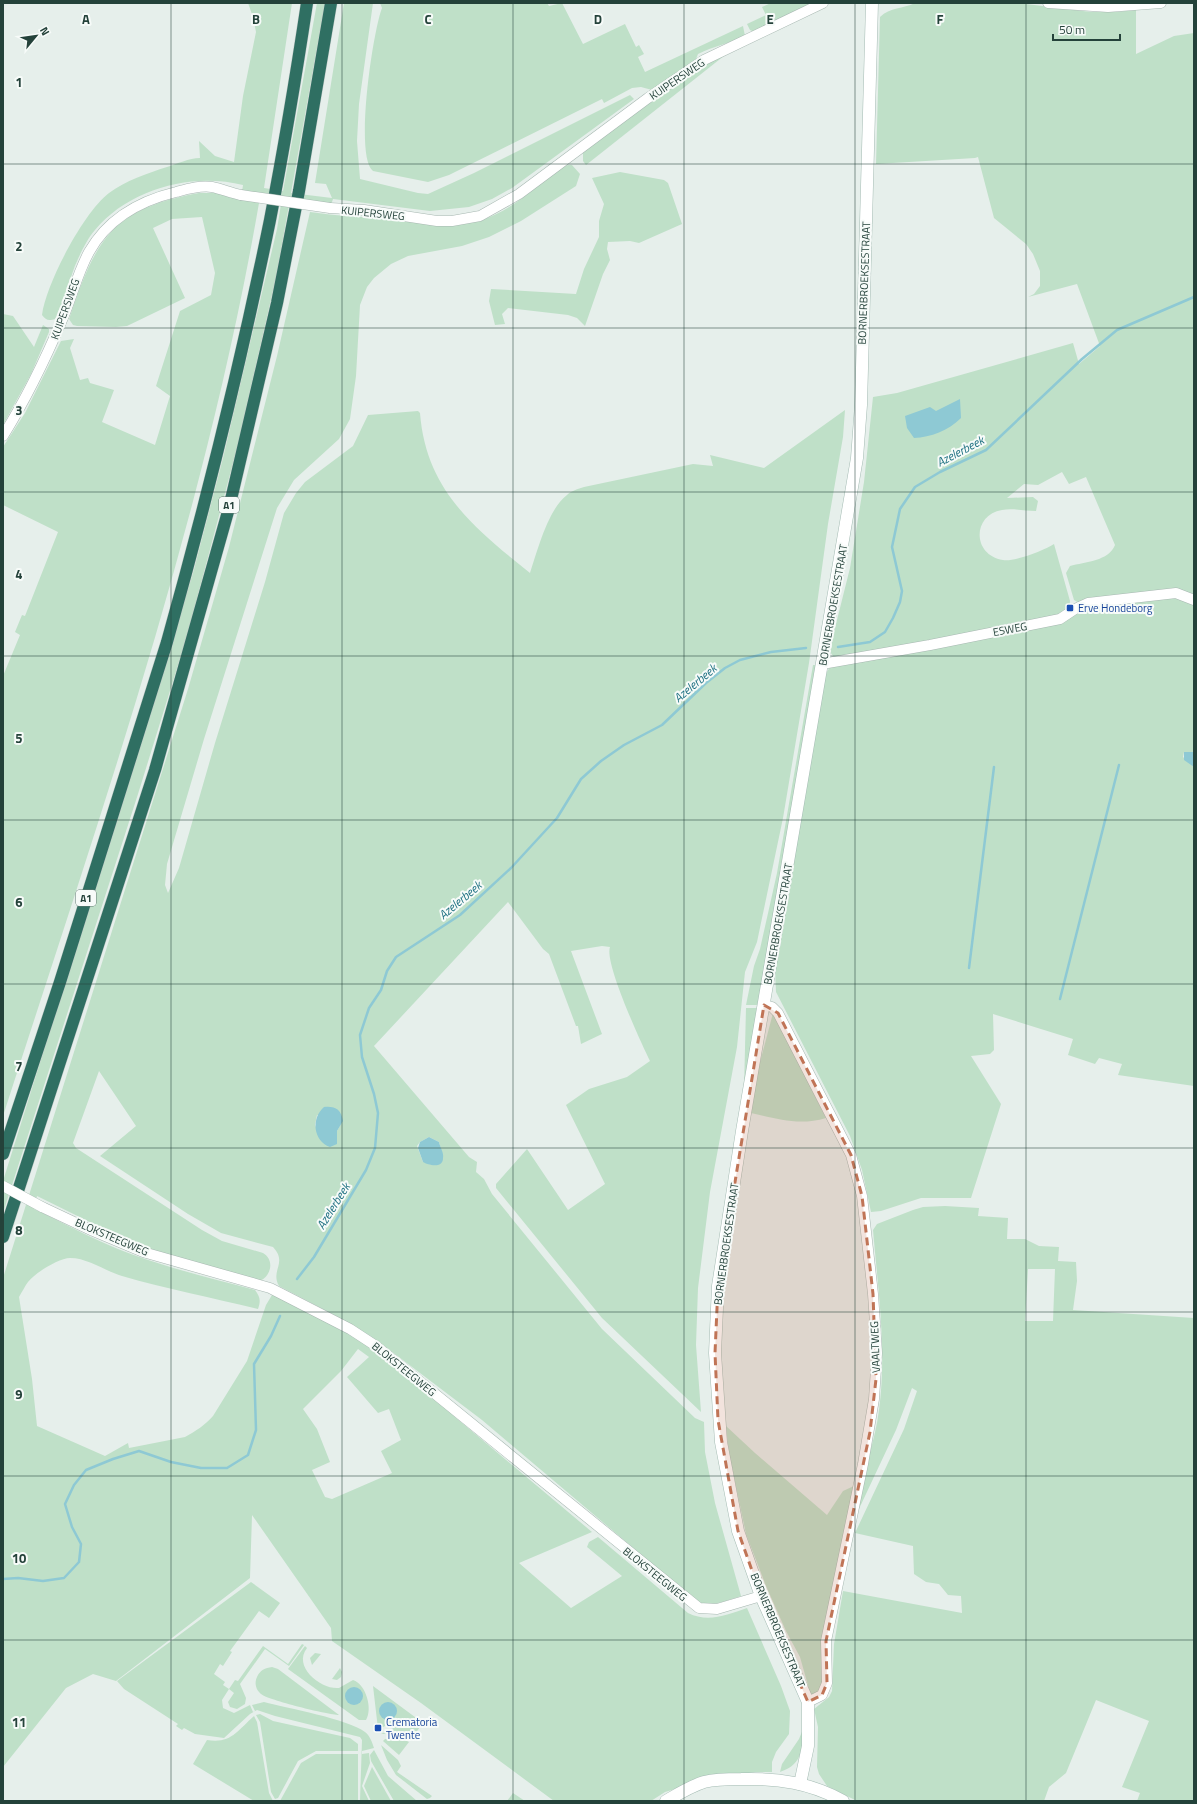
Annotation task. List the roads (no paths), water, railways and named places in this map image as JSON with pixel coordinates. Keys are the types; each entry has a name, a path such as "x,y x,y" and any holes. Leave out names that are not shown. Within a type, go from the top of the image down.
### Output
{"highway":[{"name":"A1","path":"3,1154 60,982 167,642 183,586 228,408 270,220 307,3"},
{"name":"A1","path":"3,1237 155,770 229,508 279,296 299,191 331,3"}],"main road":[{"name":"BORNERBROEKSESTRAAT","path":"800,1784 808,1746 808,1702 761,1596 738,1531 721,1442 715,1353 718,1286 742,1130 857,458 861,405 872,3"},
{"path":"666,1801 690,1788 719,1780 780,1780 825,1791 843,1801"}],"street":[{"name":"KUIPERSWEG","path":"3,436 44,363 66,311 78,274 89,252 107,226 124,212 139,204 184,190 212,187 241,195 330,208 364,210 437,221 452,221 480,216 519,194 648,98 704,60 823,3"},
{"path":"1048,3 1108,7 1161,3"},
{"name":"ESWEG","path":"822,664 1043,623 1060,619 1075,609 1088,603 1176,592 1194,600"},
{"name":"VAALTWEG","path":"764,1005 772,1007 778,1013 851,1155 862,1196 873,1294 876,1373 870,1432 826,1641 827,1683 822,1695 808,1702"},
{"name":"BLOKSTEEGWEG","path":"3,1186 92,1231 143,1252 270,1288 350,1329 376,1346 699,1608 717,1609 761,1596"}],"water":[{"path":"960,399 961,418 945,430 933,435 914,438 907,428 905,416 930,407 936,411"},
{"path":"1184,752 1194,752 1194,767 1184,760"},
{"path":"324,1107 337,1109 341,1114 343,1121 337,1131 337,1144 330,1147 320,1140 316,1129 317,1117"},
{"path":"429,1137 439,1142 443,1156 441,1164 432,1165 423,1162 418,1148 420,1142"},
{"path":"354,1687 361,1689 363,1696 361,1703 354,1705 347,1703 345,1696 347,1689"},
{"path":"388,1702 392,1703 396,1707 396,1715 392,1719 388,1720 384,1719 380,1715 379,1711 380,1707 384,1703"}],"waterway":[{"name":"Azelerbeek","path":"838,647 870,642 885,632 893,618 900,602 902,591 892,547 900,509 915,487 940,472 986,450 1082,359 1117,330 1194,297"},
{"name":"Azelerbeek","path":"297,1279 314,1257 366,1170 375,1148 378,1113 374,1094 362,1057 360,1035 369,1008 381,990 387,971 396,957 460,915 511,868 557,818 581,779 601,761 624,745 662,725 706,683 725,668 740,660 771,652 806,648"},
{"path":"1060,999 1119,765"},
{"path":"969,968 994,767"},
{"name":"Azelerbeek","path":"3,1579 18,1578 43,1581 64,1578 79,1562 81,1544 72,1527 65,1504 74,1485 86,1470 113,1459 139,1451 171,1462 201,1468 227,1468 248,1455 256,1430 254,1364 271,1336 280,1316"}],"place":[{"name":"Erve Hondeborg","path":"1070,608"},
{"name":"Crematoria Twente","path":"378,1728"}]}
